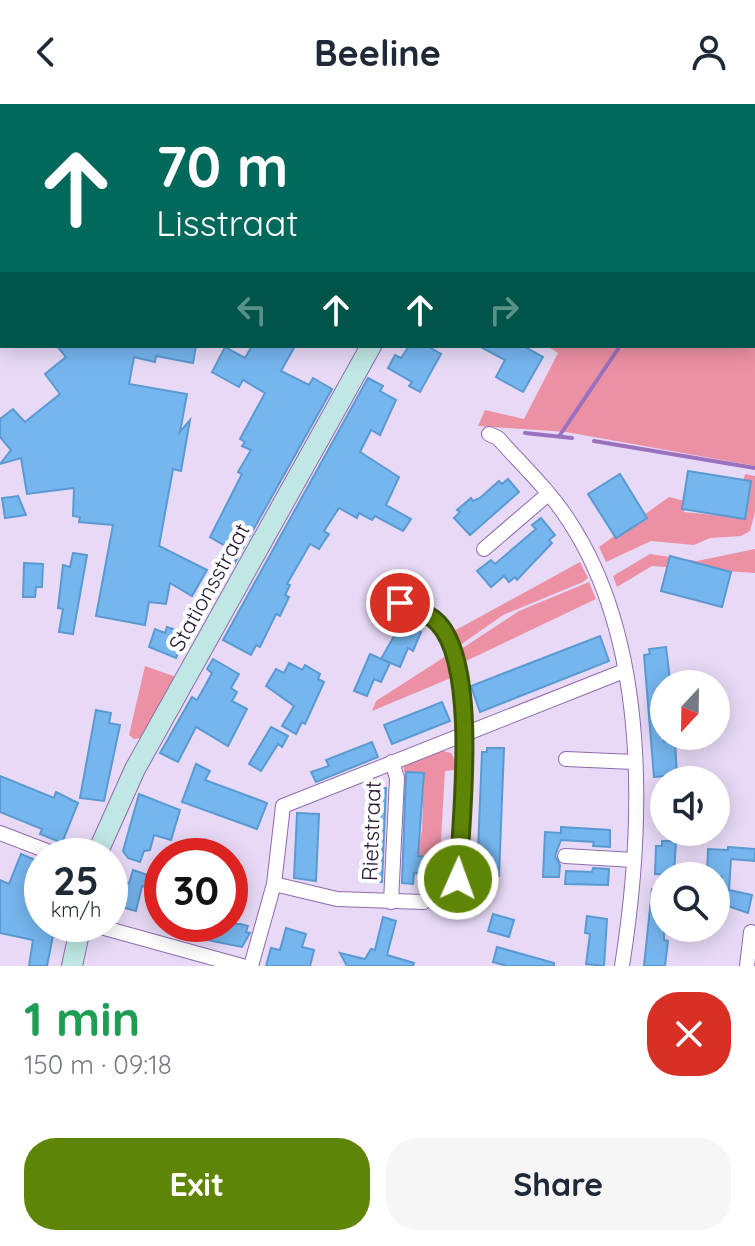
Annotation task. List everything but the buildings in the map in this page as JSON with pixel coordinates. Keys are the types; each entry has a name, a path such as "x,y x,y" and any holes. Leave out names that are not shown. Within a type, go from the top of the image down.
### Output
{"street":[{"name":"Stationsstraat","path":"104,838 135,769 370,348"},
{"path":"489,434 498,438 569,520 598,574 618,634 634,762 634,860 622,966"},
{"path":"484,549 548,494"},
{"path":"377,593 439,624 459,672 464,736 458,879"},
{"path":"251,966 274,884 283,806 624,671"},
{"path":"566,759 634,762"},
{"name":"Rietstraat","path":"391,902 397,778 392,762"},
{"path":"0,833 24,842"},
{"path":"565,856 634,860"},
{"path":"274,884 337,899 424,902"},
{"path":"747,966 751,932"},
{"path":"128,934 242,966"},
{"path":"72,966 77,942"}],"shaded area":[{"path":"550,348 755,348 755,466 566,432 478,426 485,410 524,419 558,353"},
{"path":"745,474 755,476 755,512 750,531 741,536 710,538 694,545 651,541 606,562 599,547 669,497 685,501 684,512 734,517"},
{"path":"755,549 755,573 652,566 617,587 613,576 650,554 697,561"},
{"path":"580,562 588,578 583,582 503,615 459,646 454,631"},
{"path":"589,582 596,599 464,662 461,649 519,611"},
{"path":"446,656 451,678 372,711 376,701"},
{"path":"145,666 179,678 141,738 134,739 129,735"},
{"path":"439,750 451,753 455,760 454,770 445,771 440,858 432,858 431,875 414,874 422,830 424,773 404,772 404,765"}],"waterway":[{"path":"560,435 619,348"},
{"path":"525,433 572,438"},
{"path":"594,441 755,468"}],"route":[{"path":"400,603 424,613 439,624 453,650 459,672 464,736 458,879"}]}
